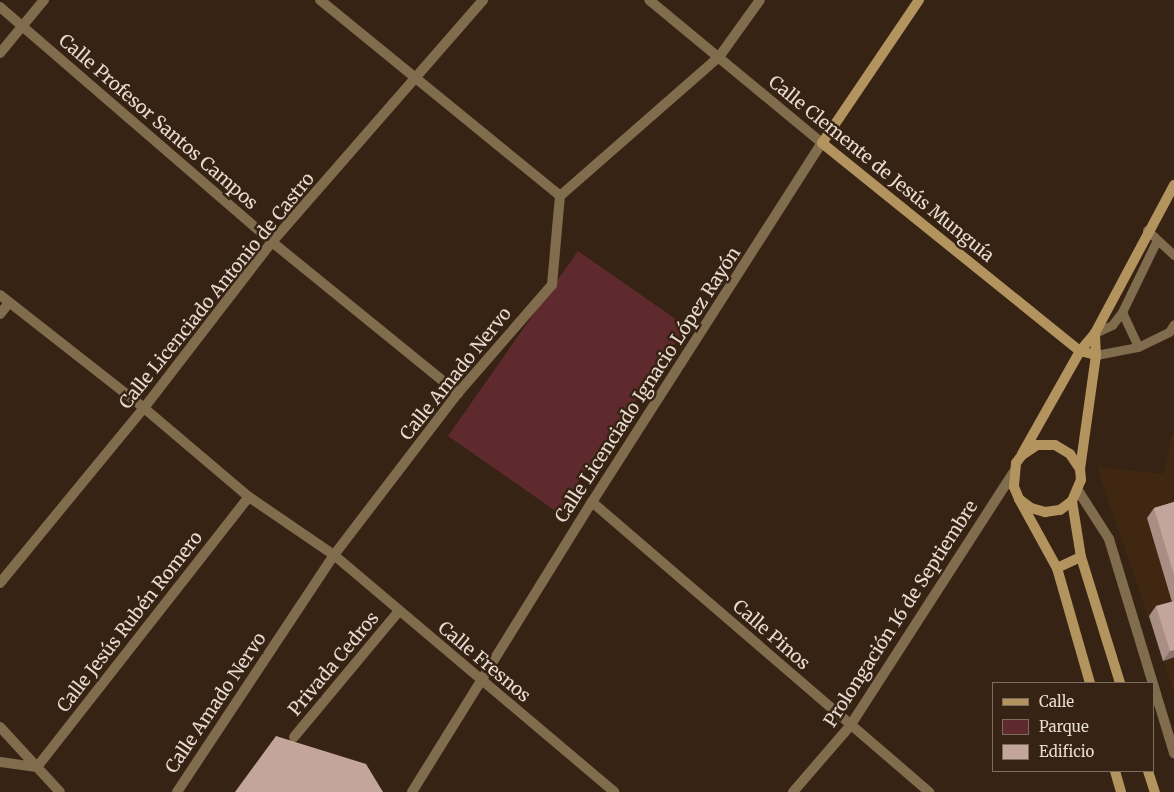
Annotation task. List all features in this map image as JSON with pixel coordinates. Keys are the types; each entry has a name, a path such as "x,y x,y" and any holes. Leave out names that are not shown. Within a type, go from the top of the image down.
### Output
{"main road":[{"name":"Calle Licenciado Ignacio López Rayón","path":"822,144 919,0"},
{"name":"Calle Clemente de Jesús Munguía","path":"822,144 1080,351 1096,355"},
{"path":"1090,682 1057,568 1019,499 1014,487 1013,473 1080,351 1095,332 1148,230 1174,185"},
{"path":"1019,499 1031,508 1045,512 1060,510 1072,501 1078,492 1096,355 1095,332"},
{"path":"1022,455 1037,446 1055,445 1070,454 1080,469"},
{"path":"1072,501 1081,557 1120,682"},
{"path":"1057,568 1081,557"},
{"path":"1115,772 1121,792"},
{"path":"1148,772 1155,792"}],"street":[{"path":"0,53 44,0"},
{"path":"320,0 560,196 719,56 760,0"},
{"name":"Calle Licenciado Antonio de Castro","path":"0,583 144,408 272,242 483,0"},
{"name":"Calle Clemente de Jesús Munguía","path":"649,0 719,56 822,144"},
{"name":"Calle Profesor Santos Campos","path":"0,7 272,242 458,393"},
{"name":"Calle Licenciado Ignacio López Rayón","path":"412,792 592,502 822,144"},
{"name":"Calle Amado Nervo","path":"177,792 334,556 458,393 552,285 560,196"},
{"name":"Calle Fresnos","path":"0,295 144,408 249,496 334,556 614,792"},
{"path":"0,314 9,303"},
{"name":"Prolongación 16 de Septiembre","path":"793,792 850,726 1013,473"},
{"path":"1078,492 1109,539 1152,682"},
{"name":"Calle Jesús Rubén Romero","path":"37,767 249,496"},
{"name":"Calle Pinos","path":"592,502 850,726 929,792"},
{"name":"Privada Cedros","path":"294,737 399,611"},
{"path":"1154,687 1174,753"},
{"path":"0,727 60,792"},
{"path":"0,762 37,767"}],"lane":[{"path":"1148,230 1174,255"},
{"path":"1095,332 1112,325 1122,312 1157,240"},
{"path":"1122,312 1138,347"},
{"path":"1096,355 1138,347 1169,332 1174,324"}],"shaded area":[{"path":"1172,435 1174,435 1174,693 1097,467 1164,474"}],"green space":[{"path":"578,251 687,327 557,512 448,436"}],"building":[{"path":"1174,502 1174,575 1154,508"},
{"path":"1174,601 1174,650 1170,651 1156,606"},
{"path":"276,736 366,764 383,792 235,792"}]}
